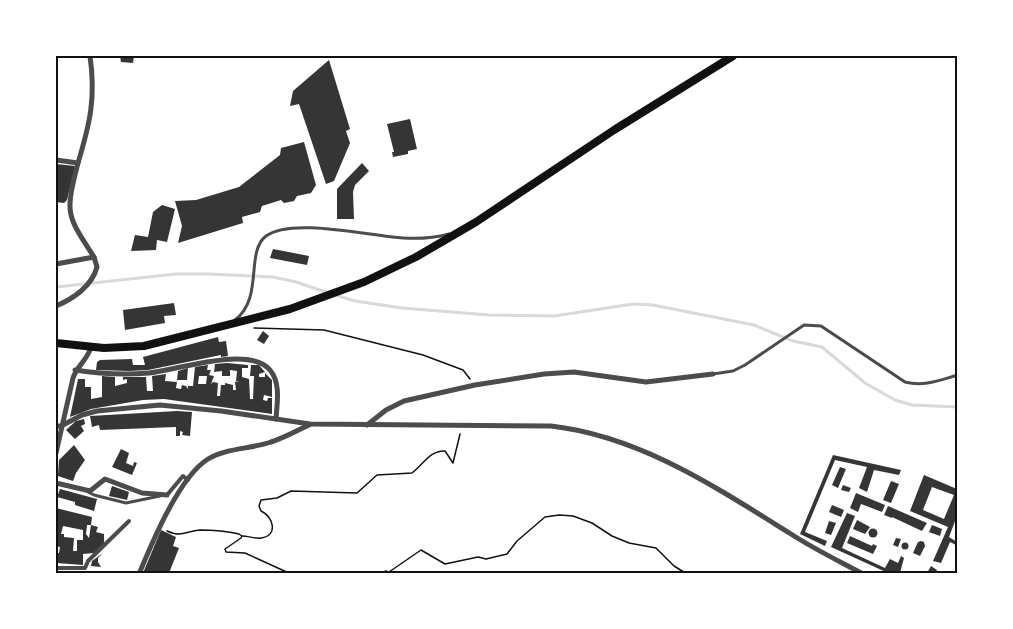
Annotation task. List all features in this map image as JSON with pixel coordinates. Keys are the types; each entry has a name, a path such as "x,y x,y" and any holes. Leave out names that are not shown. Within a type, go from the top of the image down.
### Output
{"main road":[{"path":"56,343 91,347 144,346 303,305 379,275 457,233 733,56"}],"street":[{"path":"58,305 82,290 97,270 97,263 75,228 69,213 72,189 93,103 90,56"},
{"path":"56,160 78,163"},
{"path":"56,264 94,257"},
{"path":"56,453 58,426 75,370 90,352 91,347"},
{"path":"75,370 137,374 213,361 259,362 268,368 276,381 276,418"},
{"path":"367,425 386,410 404,401 544,374 574,372 646,382 713,374"},
{"path":"58,426 94,412 148,406 182,406 310,424 551,426 589,433 625,445 706,482 792,535 863,573"},
{"path":"139,573 158,527 201,464 219,454 270,442 310,424"},
{"path":"56,483 87,491 94,489 100,481 105,479 142,493 167,495 183,476 189,480"},
{"path":"56,568 74,571 85,567 88,561 129,521"}],"lane":[{"path":"226,326 242,314 248,304 258,247 271,233 286,228 307,228 412,239 457,233"},
{"path":"713,374 733,371 804,325 821,326 905,382 916,385 925,384 957,375"},
{"path":"87,491 126,503 167,495"}],"path":[{"path":"239,322 254,328 324,330 423,355 463,370 475,386"},
{"path":"158,527 177,535 196,530 210,530 261,538 268,536 273,525 272,519 261,511 259,506 261,500 277,498 291,491 357,493 377,475 412,473 436,452 445,452 453,463 462,426"},
{"path":"379,573 390,572 420,550 445,564 478,557 486,559 506,555 517,541 545,517 559,514 592,523 612,536 629,543 656,548 674,566 687,573"},
{"path":"242,536 225,549 226,552 245,553 291,573"}],"building":[{"path":"120,56 134,56 133,63 121,62"},
{"path":"329,60 350,129 346,131 350,143 334,181 326,184 299,104 290,106 293,91"},
{"path":"410,119 417,149 408,151 408,154 393,157 392,152 394,152 387,124"},
{"path":"304,142 316,185 311,193 297,196 294,201 284,203 281,200 262,206 260,212 242,217 243,223 178,243 182,226 175,201 196,200 239,187 280,155 281,148"},
{"path":"362,163 369,171 355,185 354,219 337,219 337,189"},
{"path":"56,164 75,166 67,200 64,203 56,202 58,180 56,180"},
{"path":"162,205 175,209 167,242 157,240 156,250 131,251 135,235 148,237 153,212"},
{"path":"273,249 309,256 307,265 270,258"},
{"path":"174,303 176,315 164,316 165,323 125,330 123,310"},
{"path":"263,331 269,336 264,344 257,340"},
{"path":"218,337 219,342 226,341 228,356 221,357 221,355 148,370 96,370 97,362 100,360 132,359 133,365 145,365 143,357"},
{"path":"215,364 248,365 248,368 242,368 242,377 249,379 250,399 253,399 254,376 250,376 251,365 259,365 265,372 259,374 259,377 265,377 265,373 272,380 272,397 264,395 263,400 267,401 268,398 272,398 272,414 164,399 143,400 91,409 70,417 78,379 85,379 85,387 91,387 91,399 102,397 102,376 115,377 115,386 127,383 127,379 123,380 123,377 146,377 147,391 153,391 152,376 166,374 165,381 177,382 176,388 181,389 182,385 188,389 188,386 193,386 195,367 208,365 207,370 211,370 209,375 214,376 211,384 218,383 217,396 220,396 221,385 225,383 233,385 233,390 236,390 235,382 239,381 236,381 237,371 230,370 230,376 222,376 222,371 214,372","holes":["199,376 207,376 206,384 198,384"]},
{"path":"188,368 187,380 177,380 178,371"},
{"path":"192,412 190,436 182,435 183,432 180,431 180,436 176,436 176,427 100,430 99,425 92,427 90,416"},
{"path":"84,419 85,424 81,426 84,431 75,439 66,430 76,421"},
{"path":"74,445 85,460 73,481 58,476 59,460"},
{"path":"121,449 129,453 126,463 133,466 134,462 137,463 132,475 112,467"},
{"path":"833,455 901,470 899,475 874,470 867,492 859,488 867,467 835,460 805,532 827,541 825,546 800,534"},
{"path":"840,467 846,469 838,488 832,485"},
{"path":"924,475 957,489 957,516 949,537 957,542 956,545 950,542 941,563 933,561 948,527 910,511","holes":["932,487 954,495 944,519 923,510"]},
{"path":"891,481 899,484 891,503 883,500"},
{"path":"843,485 851,488 849,492 841,490"},
{"path":"112,486 129,492 127,500 109,496"},
{"path":"60,489 97,499 94,511 57,497"},
{"path":"856,493 885,505 882,512 861,504 858,512 850,508"},
{"path":"832,505 844,510 841,517 829,512"},
{"path":"888,506 927,523 922,531 884,515"},
{"path":"56,508 92,517 91,525 98,527 96,532 104,534 104,543 94,553 83,554 83,565 56,563 56,553 59,553 60,547 56,546","holes":["87,525 91,525 89,538 86,534","63,526 83,530 83,540 77,540 77,551 73,551 74,538 64,537 64,534 61,534"]},
{"path":"847,513 855,516 842,548 885,568 890,559 898,563 901,556 904,558 900,573 888,573 831,547"},
{"path":"857,520 870,527 865,534 853,529"},
{"path":"829,521 836,523 831,535 825,533"},
{"path":"932,525 942,529 940,536 929,532"},
{"path":"873,528 878,533 873,538 868,533"},
{"path":"161,530 176,537 173,546 179,548 169,573 143,573"},
{"path":"850,536 877,546 873,554 847,543"},
{"path":"896,538 901,539 898,547 893,545"},
{"path":"921,541 925,546 920,556 913,553 918,542"},
{"path":"905,542 909,546 905,550 901,546"},
{"path":"103,553 98,558 101,567 91,566 92,561"},
{"path":"931,566 937,570 936,573 927,573"}],"waterway":[{"path":"56,287 176,274 209,274 273,277 329,293"},
{"path":"335,295 355,301 402,308 489,315 554,316 633,304 653,305 754,325 793,341 822,347 865,383 895,400 912,405 958,407"}]}
